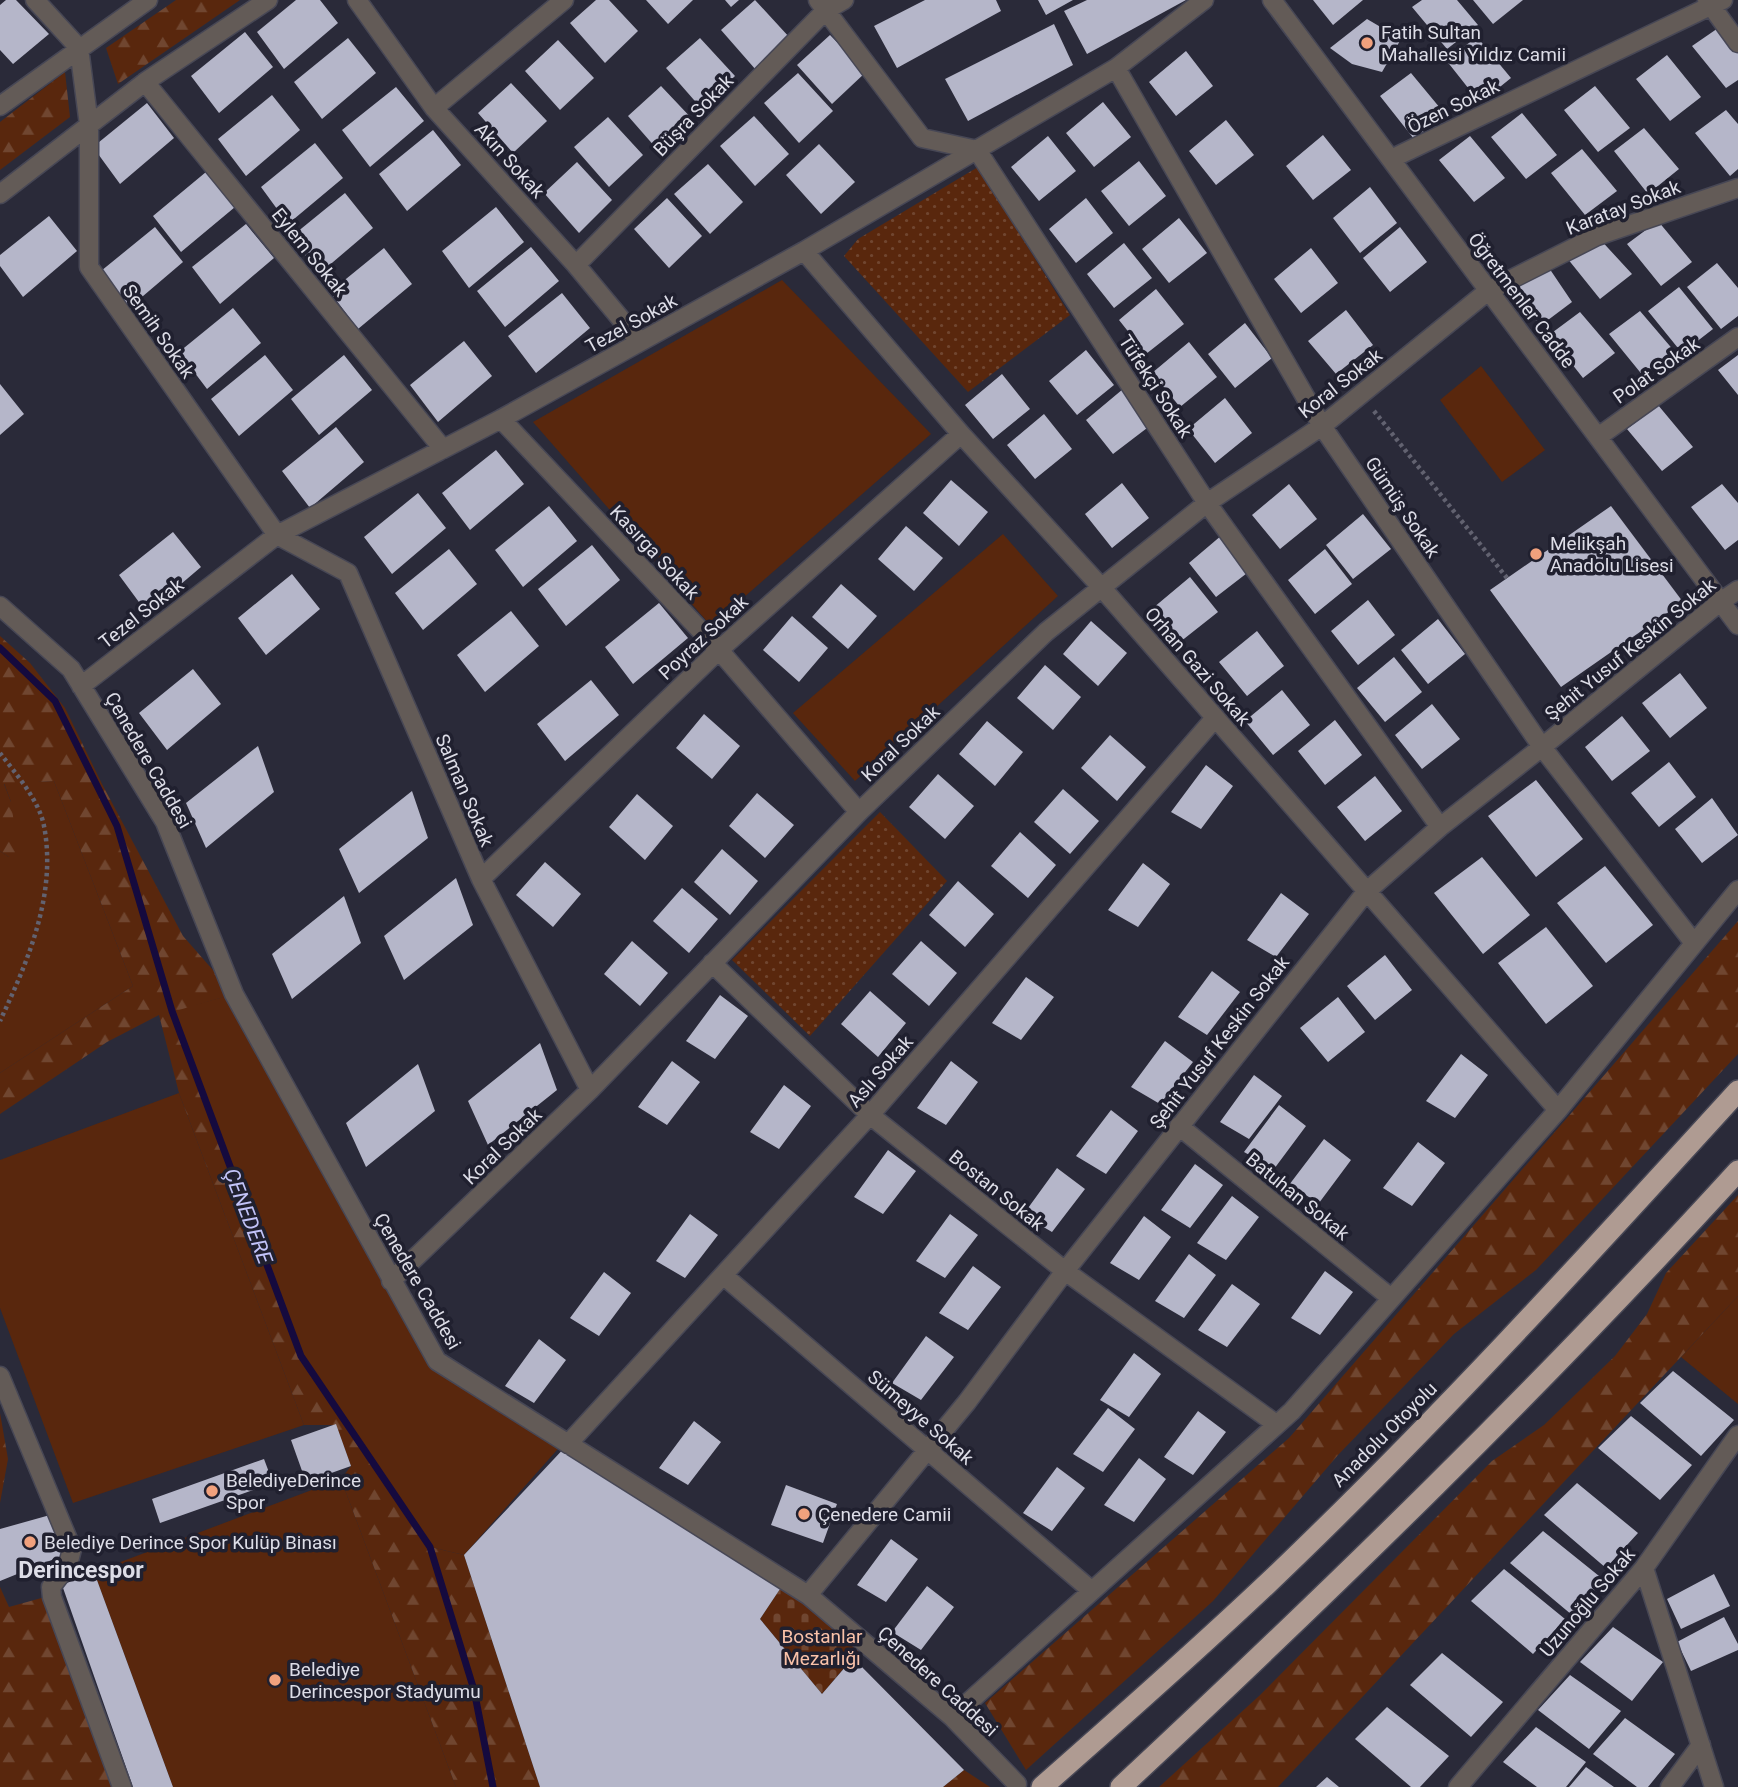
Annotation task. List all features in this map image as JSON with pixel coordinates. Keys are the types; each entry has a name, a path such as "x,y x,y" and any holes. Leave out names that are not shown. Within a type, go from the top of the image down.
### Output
{"highway":[{"name":"Anadolu Otoyolu","path":"1042,1787 1266,1584 1370,1481 1536,1311 1738,1091"},
{"path":"1121,1787 1296,1624 1411,1511 1564,1357 1738,1171"}],"street":[{"path":"35,0 79,48"},
{"path":"0,106 148,0"},
{"path":"0,194 145,82 268,0"},
{"name":"Akın Sokak","path":"357,0 434,108 576,265 640,342"},
{"path":"434,108 564,0"},
{"name":"Büşra Sokak","path":"576,265 822,5 844,0"},
{"name":"Tezel Sokak","path":"81,686 278,535 501,419 804,251 1116,68 1203,0"},
{"name":"Öğretmenler Cadde","path":"1272,0 1738,625"},
{"path":"1714,2 1738,43"},
{"name":"Özen Sokak","path":"1391,159 1714,2"},
{"path":"822,5 922,138 977,150"},
{"name":"Semih Sokak","path":"79,48 89,125 89,267 278,535"},
{"name":"Gümüş Sokak","path":"1116,68 1322,426 1542,747 1694,943"},
{"name":"Eylem Sokak","path":"145,82 443,449"},
{"name":"Tüfekçi Sokak","path":"977,150 1207,503 1440,827"},
{"name":"Karatay Sokak","path":"1488,291 1597,236 1738,188"},
{"name":"Orhan Gazi Sokak","path":"804,251 961,434 1102,588 1558,1110"},
{"name":"Koral Sokak","path":"391,1282 590,1090 859,812 1046,632 1207,503 1322,426 1488,291"},
{"name":"Polat Sokak","path":"1598,436 1738,337"},
{"name":"Kasırga Sokak","path":"501,419 719,650 859,812"},
{"name":"Poyraz Sokak","path":"481,879 719,650 961,434"},
{"name":"Salman Sokak","path":"278,535 348,573 481,879 590,1090"},
{"name":"Şehit Yusuf Keskin Sokak","path":"808,1595 967,1402 1065,1271 1366,892 1440,827 1738,590"},
{"name":"Çenedere Caddesi","path":"0,606 71,669 165,822 234,994 437,1362 808,1595 952,1717 1017,1784"},
{"name":"Aslı Sokak","path":"568,1444 870,1115 1215,718"},
{"path":"952,1717 1292,1410 1558,1110 1738,890"},
{"name":"Bostan Sokak","path":"712,962 870,1115 1065,1271 1276,1424"},
{"name":"Batuhan Sokak","path":"1179,1126 1391,1298"},
{"name":"Sümeyye Sokak","path":"723,1275 1092,1591"},
{"path":"0,1376 72,1549 68,1565 51,1587 52,1597 122,1787"},
{"name":"Uzunoğlu Sokak","path":"1458,1787 1644,1568 1738,1435"},
{"path":"1644,1568 1714,1787"},
{"path":"1670,1787 1701,1745"}],"path":[{"path":"1374,411 1507,578"},
{"path":"0,753 32,797 44,824 47,881 38,929 0,1021"}],"green space":[{"path":"176,0 240,0 118,84 106,48"},
{"path":"65,72 70,117 0,170 0,122"},
{"path":"978,167 1070,315 968,392 844,256 858,239"},
{"path":"782,280 931,434 711,626 533,422"},
{"path":"1481,366 1545,450 1502,482 1440,400"},
{"path":"1003,534 1058,596 855,781 793,713"},
{"path":"0,636 30,663 65,708 183,936 234,994 172,1012 301,1356 430,1547 464,1555 540,1787 456,1787 341,1479 351,1466 336,1425 304,1425 179,1093 159,1015 107,1042 0,1114 0,1073 133,986 54,781 4,784 11,802 18,851 9,857 0,851"},
{"path":"54,781 133,986 0,1073 0,851 9,857 11,802 4,783"},
{"path":"880,812 947,881 810,1036 732,960"},
{"path":"1738,921 1738,1054 1536,1270 1454,1334 1338,1455 1213,1601 1026,1770 985,1703 1289,1438"},
{"path":"234,994 437,1361 564,1442 464,1555 430,1547 301,1356 172,1011"},
{"path":"179,1093 304,1425 73,1503 0,1308 0,1160"},
{"path":"1738,1195 1738,1296 1278,1787 1159,1787 1259,1696 1492,1461 1544,1425 1615,1356 1647,1314 1666,1273"},
{"path":"1738,1296 1738,1404 1681,1357"},
{"path":"0,1413 8,1459 0,1503"},
{"name":"Belediye Derincespor Stadyumu","path":"341,1479 456,1787 173,1787 94,1572"},
{"name":"Bostanlar Mezarlığı","path":"786,1580 865,1643 822,1694 760,1619"},
{"path":"0,1587 9,1607 45,1597 114,1787 0,1787"},
{"path":"964,1770 990,1787 943,1787"}],"building":[{"path":"6,0 16,0 49,34 13,64 0,50 0,5"},
{"path":"296,0 320,0 338,23 284,69 257,32"},
{"path":"596,0 609,0 638,31 605,63 570,23"},
{"path":"646,0 693,0 668,24"},
{"path":"725,0 739,0 731,7"},
{"path":"755,0 790,38 756,70 721,30"},
{"path":"925,0 996,0 1001,11 897,68 874,26"},
{"path":"1038,0 1073,0 1046,15"},
{"path":"1087,0 1186,0 1087,54 1064,11"},
{"path":"1313,0 1363,0 1333,25"},
{"path":"1422,0 1457,0 1478,25 1447,49 1412,7"},
{"path":"1473,0 1523,0 1493,24"},
{"name":"Fatih Sultan Mahallesi Yıldız Camii","path":"1367,19 1401,39 1382,72 1352,64 1330,48"},
{"path":"1054,24 1073,65 968,121 945,79"},
{"path":"1724,24 1738,43 1738,80 1726,88 1692,46"},
{"path":"245,32 273,67 219,113 191,76"},
{"path":"830,35 866,72 832,104 797,65"},
{"path":"1477,37 1511,78 1480,103 1446,60"},
{"path":"348,38 376,73 322,119 294,82"},
{"path":"700,38 735,76 701,108 666,68"},
{"path":"558,40 594,78 560,110 525,71"},
{"path":"1186,51 1213,86 1176,116 1149,82"},
{"path":"1667,55 1701,97 1670,121 1636,79"},
{"path":"798,73 833,111 799,143 764,103"},
{"path":"1411,73 1445,114 1414,139 1380,96"},
{"path":"511,83 547,121 513,153 478,113"},
{"path":"661,86 696,123 663,156 628,116"},
{"path":"1595,86 1630,128 1598,152 1564,110"},
{"path":"396,87 424,121 370,167 342,130"},
{"path":"272,95 300,130 246,176 218,139"},
{"path":"1103,102 1131,137 1094,167 1066,133"},
{"path":"147,103 174,138 120,184 93,147"},
{"path":"1726,110 1738,124 1738,169 1730,176 1695,133"},
{"path":"1522,113 1557,155 1526,179 1491,137"},
{"path":"754,116 789,154 755,186 720,146"},
{"path":"608,117 643,155 609,187 574,147"},
{"path":"1226,120 1254,155 1216,185 1189,151"},
{"path":"1644,128 1679,169 1648,194 1614,151"},
{"path":"433,130 461,165 407,211 379,174"},
{"path":"1323,135 1351,170 1313,200 1286,166"},
{"path":"1048,136 1076,171 1039,201 1011,167"},
{"path":"1470,136 1505,178 1474,202 1439,160"},
{"path":"315,143 343,178 288,224 261,187"},
{"path":"819,144 855,182 821,214 786,175"},
{"path":"1582,149 1617,191 1585,215 1551,173"},
{"path":"1139,161 1166,196 1129,226 1101,191"},
{"path":"577,162 612,200 579,233 544,193"},
{"path":"708,164 743,202 710,234 674,194"},
{"path":"206,172 235,207 181,252 153,216"},
{"path":"1370,187 1397,223 1360,253 1333,218"},
{"path":"345,193 373,228 319,274 291,237"},
{"path":"667,198 702,236 669,268 634,229"},
{"path":"1086,198 1113,233 1076,263 1049,229"},
{"path":"496,207 524,242 469,288 442,251"},
{"path":"49,216 77,251 23,297 0,266 0,255"},
{"path":"1179,218 1207,253 1169,283 1142,249"},
{"path":"1658,221 1692,262 1661,286 1627,244"},
{"path":"246,224 274,258 220,304 192,267"},
{"path":"155,227 183,262 129,308 101,271"},
{"path":"1400,227 1427,262 1390,292 1363,258"},
{"path":"1597,236 1632,274 1600,299 1563,253"},
{"path":"1124,243 1152,278 1114,308 1087,274"},
{"path":"531,247 559,281 505,327 477,291"},
{"path":"384,248 412,284 358,329 330,292"},
{"path":"1311,248 1338,283 1301,313 1274,279"},
{"path":"1545,262 1572,302 1540,326 1507,282"},
{"path":"1717,263 1738,288 1738,316 1721,329 1687,287"},
{"path":"1679,287 1713,329 1682,353 1648,311"},
{"path":"1156,289 1184,324 1146,354 1119,320"},
{"path":"562,293 590,328 536,373 508,336"},
{"path":"233,308 261,343 207,389 179,352"},
{"path":"1346,310 1373,345 1336,374 1308,341"},
{"path":"1640,311 1675,352 1644,377 1609,334"},
{"path":"1580,312 1615,353 1583,378 1549,335"},
{"path":"1245,323 1272,358 1235,388 1208,354"},
{"path":"464,341 492,376 438,422 410,385"},
{"path":"1189,342 1217,377 1180,407 1152,373"},
{"path":"1086,350 1114,385 1077,415 1049,381"},
{"path":"265,355 293,390 239,436 211,399"},
{"path":"344,355 372,390 319,435 291,399"},
{"path":"1738,355 1738,395 1718,370"},
{"path":"1002,374 1030,409 993,439 965,405"},
{"path":"0,384 24,414 0,435"},
{"path":"1123,389 1151,425 1113,454 1086,420"},
{"path":"1225,398 1252,433 1215,463 1188,429"},
{"path":"1658,405 1693,447 1662,471 1627,429"},
{"path":"1044,414 1072,449 1035,479 1007,445"},
{"path":"336,427 364,462 310,508 282,471"},
{"path":"496,450 524,484 470,530 442,493"},
{"path":"951,480 988,512 959,546 923,513"},
{"path":"1122,483 1149,518 1112,548 1085,514"},
{"path":"1289,484 1317,519 1280,549 1252,515"},
{"path":"1722,484 1738,503 1738,540 1725,550 1691,507"},
{"path":"418,493 446,528 392,574 364,537"},
{"path":"549,506 577,541 523,587 495,550"},
{"path":"1611,506 1683,602 1561,687 1490,590"},
{"path":"1363,514 1391,549 1353,579 1326,545"},
{"path":"906,526 943,558 914,591 878,559"},
{"path":"173,532 201,567 147,613 119,575"},
{"path":"1222,535 1251,570 1216,597 1189,563"},
{"path":"592,545 620,580 566,626 538,589"},
{"path":"449,549 477,584 423,630 395,593"},
{"path":"1325,549 1352,584 1315,614 1288,580"},
{"path":"292,574 320,609 266,655 238,618"},
{"path":"1190,577 1218,612 1180,642 1153,608"},
{"path":"841,584 877,616 848,649 812,617"},
{"path":"1368,600 1395,635 1358,665 1331,631"},
{"path":"659,603 688,638 633,684 605,647"},
{"path":"511,611 539,646 485,692 457,655"},
{"path":"792,616 828,648 799,682 763,650"},
{"path":"1438,619 1465,654 1428,684 1401,650"},
{"path":"1091,621 1127,653 1098,686 1063,654"},
{"path":"1257,631 1284,666 1247,696 1219,662"},
{"path":"1394,657 1422,692 1385,722 1357,688"},
{"path":"1045,665 1081,697 1053,730 1017,698"},
{"path":"193,669 221,704 167,750 139,713"},
{"path":"1680,673 1707,708 1670,738 1642,703"},
{"path":"591,680 619,715 565,761 537,724"},
{"path":"1282,690 1310,725 1273,755 1245,721"},
{"path":"1432,704 1460,739 1422,769 1395,735"},
{"path":"704,714 740,746 712,779 676,748"},
{"path":"1622,716 1650,751 1612,781 1585,747"},
{"path":"1335,720 1362,755 1325,785 1298,751"},
{"path":"987,721 1023,752 995,786 959,754"},
{"path":"1110,735 1146,767 1117,801 1081,768"},
{"path":"258,746 274,792 206,848 186,803"},
{"path":"1669,762 1696,797 1659,827 1631,793"},
{"path":"1206,765 1233,786 1201,829 1171,812"},
{"path":"938,774 974,806 945,839 909,807"},
{"path":"1375,776 1402,811 1365,841 1337,807"},
{"path":"1536,780 1583,839 1536,877 1488,816"},
{"path":"1063,789 1099,821 1070,854 1034,822"},
{"path":"412,791 428,838 359,893 339,849"},
{"path":"757,793 794,825 765,858 729,826"},
{"path":"637,794 673,826 645,860 609,827"},
{"path":"1712,798 1738,835 1702,863 1675,829"},
{"path":"1020,832 1056,865 1028,898 991,866"},
{"path":"722,849 758,881 730,915 694,882"},
{"path":"1482,857 1530,915 1483,954 1434,893"},
{"path":"545,862 581,894 553,927 516,895"},
{"path":"1143,863 1170,884 1138,927 1108,910"},
{"path":"1605,866 1653,925 1606,963 1557,903"},
{"path":"456,878 473,925 404,980 384,936"},
{"path":"958,881 994,914 965,947 929,915"},
{"path":"682,888 718,919 689,953 653,921"},
{"path":"1281,893 1309,914 1276,957 1247,940"},
{"path":"344,896 361,943 292,999 272,954"},
{"path":"1546,927 1593,986 1546,1024 1498,963"},
{"path":"632,941 668,973 640,1006 604,974"},
{"path":"921,941 957,973 929,1006 892,974"},
{"path":"1385,955 1412,990 1375,1020 1347,986"},
{"path":"1212,971 1240,992 1207,1035 1178,1017"},
{"path":"1026,977 1054,997 1021,1040 992,1023"},
{"path":"870,991 906,1023 878,1057 841,1024"},
{"path":"720,995 748,1016 715,1059 686,1041"},
{"path":"1338,997 1365,1032 1328,1062 1300,1028"},
{"path":"1165,1041 1193,1062 1160,1104 1131,1087"},
{"path":"540,1043 557,1090 488,1145 468,1101"},
{"path":"1461,1054 1488,1075 1455,1118 1426,1101"},
{"path":"672,1061 700,1082 667,1125 638,1107"},
{"path":"951,1061 978,1082 946,1125 917,1108"},
{"path":"418,1064 435,1111 366,1167 346,1123"},
{"path":"1254,1075 1282,1096 1249,1139 1220,1122"},
{"path":"784,1085 811,1106 779,1149 750,1132"},
{"path":"1279,1105 1306,1126 1274,1169 1244,1152"},
{"path":"1111,1110 1138,1131 1106,1174 1076,1156"},
{"path":"1324,1139 1351,1160 1319,1203 1289,1185"},
{"path":"1418,1142 1445,1163 1412,1206 1383,1188"},
{"path":"888,1150 916,1171 883,1214 854,1197"},
{"path":"1195,1164 1223,1185 1190,1228 1161,1210"},
{"path":"1057,1168 1085,1189 1052,1232 1023,1215"},
{"path":"1232,1196 1259,1217 1226,1260 1197,1243"},
{"path":"690,1214 718,1235 685,1278 656,1261"},
{"path":"950,1214 978,1235 945,1278 916,1261"},
{"path":"1144,1216 1171,1237 1139,1280 1110,1263"},
{"path":"1189,1254 1216,1275 1184,1318 1155,1301"},
{"path":"973,1266 1001,1287 968,1330 939,1313"},
{"path":"1325,1271 1353,1292 1320,1335 1291,1318"},
{"path":"604,1272 631,1293 599,1336 570,1318"},
{"path":"1232,1284 1260,1304 1227,1347 1198,1330"},
{"path":"926,1336 954,1357 921,1400 892,1383"},
{"path":"539,1339 566,1360 534,1403 505,1386"},
{"path":"1134,1353 1161,1374 1129,1417 1100,1400"},
{"path":"1673,1371 1734,1420 1701,1456 1640,1403"},
{"path":"1108,1408 1135,1429 1103,1472 1073,1454"},
{"path":"1198,1411 1226,1432 1193,1475 1164,1457"},
{"path":"1631,1416 1692,1465 1660,1500 1598,1448"},
{"path":"694,1421 721,1442 688,1485 659,1468"},
{"path":"336,1424 351,1466 306,1482 291,1440"},
{"path":"568,1444 786,1580 760,1619 822,1694 853,1658 964,1770 943,1787 540,1787 464,1555"},
{"path":"1139,1458 1166,1479 1134,1522 1104,1505"},
{"name":"BelediyeDerince Spor","path":"264,1459 273,1483 160,1523 152,1499"},
{"path":"1057,1467 1085,1488 1052,1531 1023,1513"},
{"path":"1577,1483 1638,1533 1606,1568 1544,1515"},
{"name":"Çenedere Camii","path":"786,1485 837,1504 823,1543 771,1525"},
{"name":"Belediye Derince Spor Kulüp Binası","path":"50,1515 64,1555 0,1581 0,1529"},
{"path":"1543,1531 1604,1580 1572,1615 1510,1563"},
{"path":"891,1539 918,1559 886,1602 857,1585"},
{"path":"1504,1569 1565,1619 1533,1654 1471,1601"},
{"path":"94,1572 173,1787 133,1787 62,1585"},
{"path":"1714,1574 1730,1606 1681,1629 1667,1599"},
{"path":"927,1586 954,1607 921,1650 892,1632"},
{"path":"1724,1617 1738,1644 1738,1650 1691,1671 1677,1642"},
{"path":"1613,1627 1663,1662 1632,1701 1580,1662"},
{"path":"1442,1653 1503,1702 1471,1737 1410,1685"},
{"path":"1570,1675 1621,1711 1589,1749 1538,1710"},
{"path":"1387,1707 1449,1756 1420,1787 1411,1787 1355,1739"},
{"path":"1625,1718 1675,1754 1648,1787 1637,1787 1593,1754"},
{"path":"1536,1727 1586,1762 1566,1787 1537,1787 1503,1762"},
{"path":"1586,1767 1614,1787 1569,1787"},
{"path":"1327,1777 1339,1787 1316,1787"}],"waterway":[{"name":"ÇENEDERE","path":"0,648 55,701 117,826 172,1011 301,1356 430,1547 474,1690 493,1787"}],"place":[{"name":"Fatih Sultan Mahallesi Yıldız Camii","path":"1367,43"},
{"name":"Melikşah Anadolu Lisesi","path":"1536,554"},
{"name":"BelediyeDerince Spor","path":"212,1491"},
{"name":"Çenedere Camii","path":"804,1514"},
{"name":"Belediye Derince Spor Kulüp Binası","path":"30,1542"},
{"name":"Belediye Derincespor Stadyumu","path":"275,1680"}],"district":[{"name":"Derincespor","path":"81,1570"}]}
